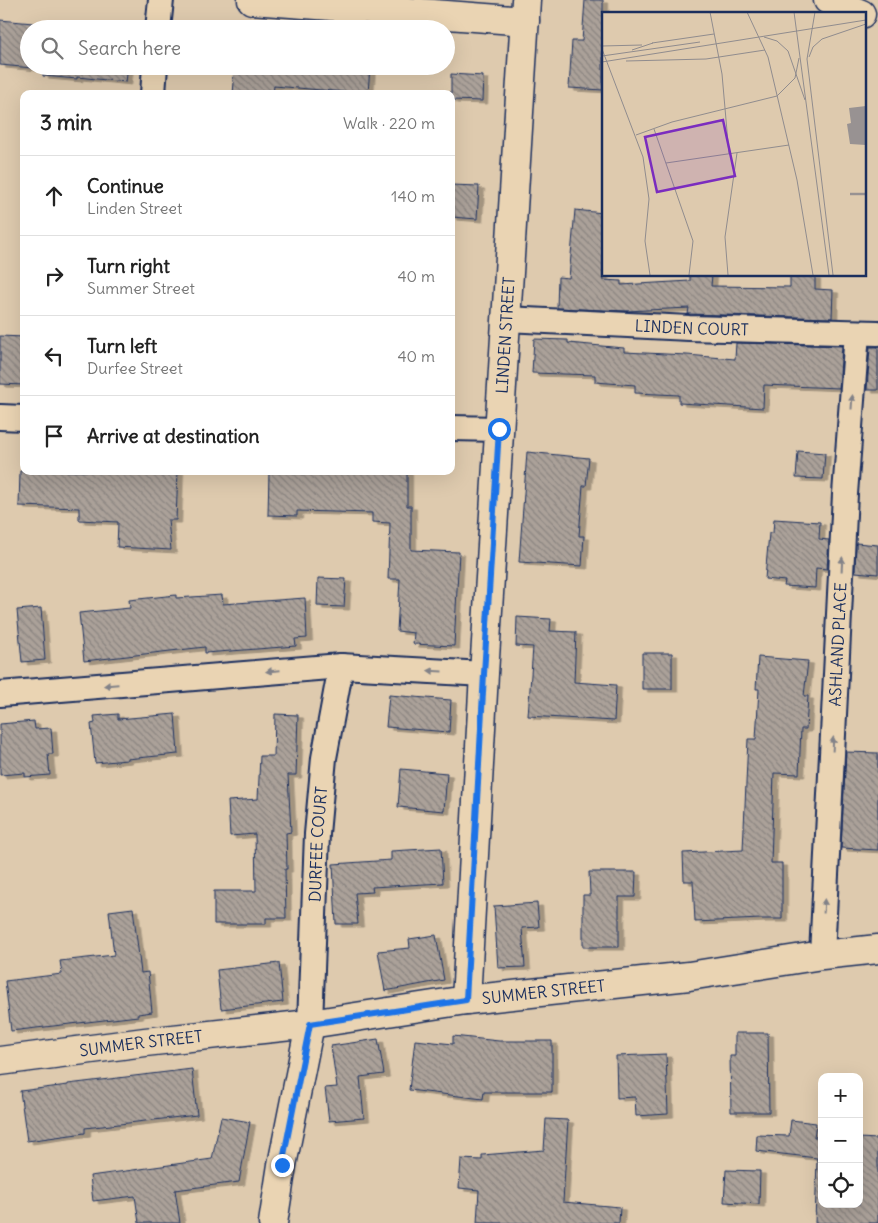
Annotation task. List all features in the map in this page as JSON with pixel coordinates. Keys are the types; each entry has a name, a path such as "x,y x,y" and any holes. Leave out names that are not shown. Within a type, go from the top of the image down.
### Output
{"main road":[{"path":"252,0 526,10"},
{"path":"828,0 858,12"},
{"name":"LINDEN STREET","path":"466,1000 484,674 526,10"},
{"path":"866,15 878,21"},
{"name":"SUMMER STREET","path":"0,1061 145,1042 310,1024 466,1000 689,976 822,954 878,949"},
{"path":"273,1223 282,1165 310,1024"}],"street":[{"path":"159,20 161,0"},
{"path":"153,90 154,75"},
{"name":"LINDEN COURT","path":"506,319 689,328 867,333"},
{"name":"ASHLAND PLACE","path":"822,954 845,494 867,333"},
{"path":"0,417 20,418"},
{"path":"455,428 499,429"},
{"path":"0,694 341,666 484,674"},
{"name":"DURFEE COURT","path":"310,1024 318,824 324,758 341,666"}],"building":[{"path":"585,0 603,0 602,90 569,88 572,41 582,41"},
{"path":"0,20 20,22 20,67 0,65"},
{"path":"43,75 127,75 126,82"},
{"path":"233,75 369,75 368,90 321,90 274,86 274,90 233,90"},
{"path":"451,75 483,76 482,101 455,100 455,90 451,90"},
{"path":"455,185 479,186 477,219 455,217"},
{"path":"575,210 602,213 603,280 621,281 621,285 690,281 690,276 712,276 711,286 790,287 790,276 815,276 815,289 833,290 832,318 688,314 689,308 626,311 557,308 558,277 569,278"},
{"path":"0,336 20,337 20,385 0,384"},
{"path":"534,339 568,340 568,343 624,348 624,352 735,359 736,343 842,346 839,388 764,385 763,408 679,403 679,395 635,393 635,385 595,382 595,375 532,373"},
{"path":"870,347 878,347 878,390 867,390"},
{"path":"798,451 825,453 823,479 796,478"},
{"path":"527,452 589,458 586,486 583,486 579,536 584,536 582,566 519,562"},
{"path":"20,471 20,475 178,475 176,520 168,520 171,550 117,547 118,522 79,520 79,508 19,506"},
{"path":"269,475 407,475 407,506 411,506 411,550 459,552 454,646 413,644 414,633 397,631 400,579 388,579 390,523 372,522 372,513 297,511 297,516 268,515"},
{"path":"774,519 820,522 819,539 829,540 827,569 816,568 815,588 784,586 785,581 765,579 769,533 773,533"},
{"path":"856,543 878,545 878,574 855,572"},
{"path":"318,578 346,579 344,607 317,606"},
{"path":"176,595 176,598 222,595 223,604 305,598 307,638 295,639 296,646 205,653 205,647 84,661 79,613 130,608 129,600"},
{"path":"41,608 45,660 22,662 17,610"},
{"path":"517,617 551,619 550,631 576,632 574,682 616,685 614,721 528,716 533,647 516,646"},
{"path":"642,653 672,653 672,689 642,689"},
{"path":"758,657 808,661 804,696 808,696 806,729 801,729 799,774 774,773 771,863 782,863 782,919 695,922 693,881 684,881 683,853 743,850 748,739 756,739 759,689 756,689"},
{"path":"389,695 451,700 449,732 386,727"},
{"path":"118,714 118,719 175,714 178,754 95,763 91,724 95,723 94,716"},
{"path":"275,714 298,715 296,775 288,775 291,832 286,833 286,918 266,918 266,924 214,924 214,891 256,891 255,834 230,836 228,801 258,799 260,756 274,756"},
{"path":"34,721 35,729 51,728 53,754 48,754 50,775 25,777 25,773 0,775 0,724"},
{"path":"846,752 878,753 878,850 841,848"},
{"path":"401,769 447,773 444,811 398,807"},
{"path":"441,848 443,883 372,887 373,892 355,893 358,924 336,924 333,864 391,860 391,851"},
{"path":"589,872 636,872 635,897 619,897 619,947 583,947 583,895 590,895"},
{"path":"537,903 539,927 522,928 525,967 498,968 494,906"},
{"path":"133,908 141,973 148,972 152,1012 138,1014 138,1016 11,1031 5,981 62,974 60,961 114,955 109,911"},
{"path":"436,935 444,980 385,991 378,951 410,948 409,939"},
{"path":"279,963 283,1002 221,1009 217,970"},
{"path":"735,1033 768,1033 769,1112 731,1112 730,1056 735,1056"},
{"path":"453,1036 499,1041 552,1041 552,1092 484,1092 483,1099 409,1090 415,1040 453,1044"},
{"path":"378,1039 384,1074 360,1077 364,1118 329,1121 325,1088 337,1087 331,1046"},
{"path":"666,1054 668,1114 636,1116 635,1097 617,1098 616,1056"},
{"path":"192,1069 197,1115 85,1128 85,1133 27,1141 20,1091"},
{"path":"221,1117 250,1122 239,1182 175,1190 180,1223 139,1223 135,1196 93,1201 90,1176 212,1159"},
{"path":"546,1119 568,1120 563,1202 620,1207 619,1223 477,1223 479,1190 459,1188 461,1159 482,1160 482,1155 544,1150"},
{"path":"791,1120 816,1123 814,1137 818,1137 818,1208 863,1208 863,1138 878,1139 878,1223 815,1223 817,1158 756,1151 757,1135 789,1136"},
{"path":"726,1170 760,1171 759,1204 724,1202"}],"route":[{"path":"282,1165 310,1024 466,1000 499,429"}]}
